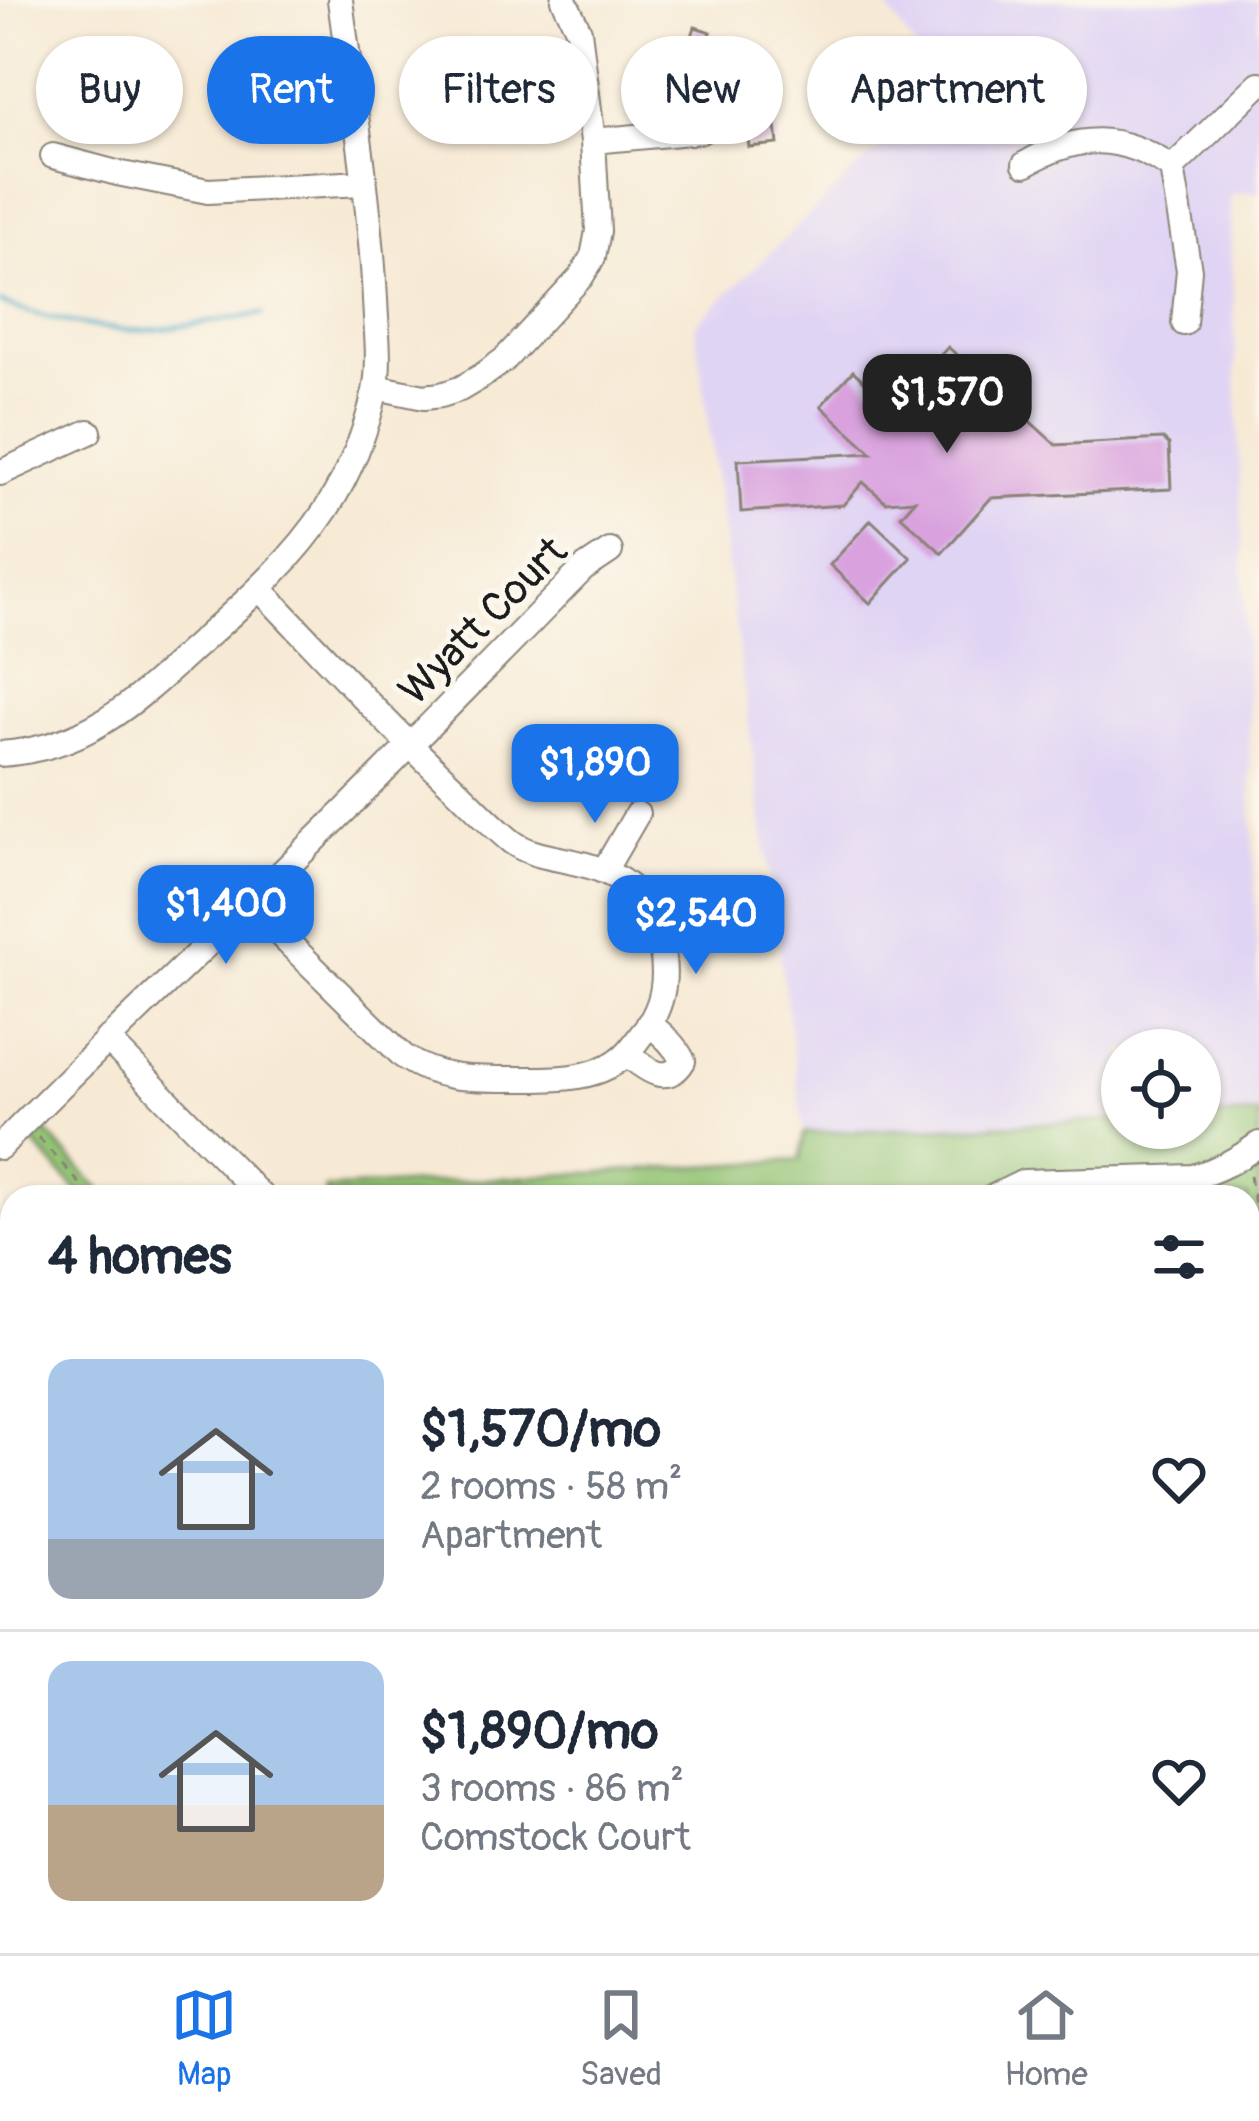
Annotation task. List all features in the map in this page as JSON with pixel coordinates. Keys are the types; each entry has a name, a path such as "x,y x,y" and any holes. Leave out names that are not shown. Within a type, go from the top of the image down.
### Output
{"street":[{"path":"0,754 69,740 130,707 260,589 317,523 338,490 376,387 374,270 340,0"},
{"path":"564,0 580,36"},
{"path":"1172,168 1255,96"},
{"path":"1024,164 1054,147 1083,140 1148,152 1172,168 1189,270 1184,323"},
{"path":"376,387 424,397 460,389 504,359 580,278 593,257 598,231 593,144"},
{"path":"52,156 208,191 363,183"},
{"path":"0,473 89,432"},
{"name":"Wyatt Court","path":"0,1147 410,746 583,569 610,551"},
{"path":"249,904 403,1056 440,1076 556,1080 586,1074 627,1054 657,1013 666,977 655,923 633,887 605,869 542,856 515,844 410,746 260,589"},
{"path":"605,869 637,814"},
{"path":"627,1054 658,1074 677,1071 683,1061 679,1053 649,1023"},
{"path":"107,1039 250,1185"},
{"path":"1018,1185 1193,1177 1228,1164 1259,1144"}],"path":[{"path":"25,1122 81,1185"},
{"path":"1249,1170 1252,1185"}],"shaded area":[{"path":"882,0 1259,0 1259,192 1230,194 1259,1114 1221,1116 1221,1029 1101,1029 1101,1121 804,1133 695,325 883,144 1087,144 1087,36 907,36"}],"green space":[{"path":"1259,1114 1259,1185 391,1185 800,1160 804,1133 1101,1121 1101,1149 1221,1149 1221,1116"},
{"path":"37,1122 96,1185 72,1185 25,1134"}],"building":[{"path":"695,27 711,32 710,36 692,36"},
{"path":"948,347 1056,445 1163,439 1169,444 1171,489 991,498 942,553 901,516 915,500 886,502 863,482 843,505 741,512 738,460 872,453 821,406 853,371 893,408"},
{"path":"871,520 911,558 870,603 830,565"}],"waterway":[{"path":"0,302 74,323 134,330 263,314"}]}
